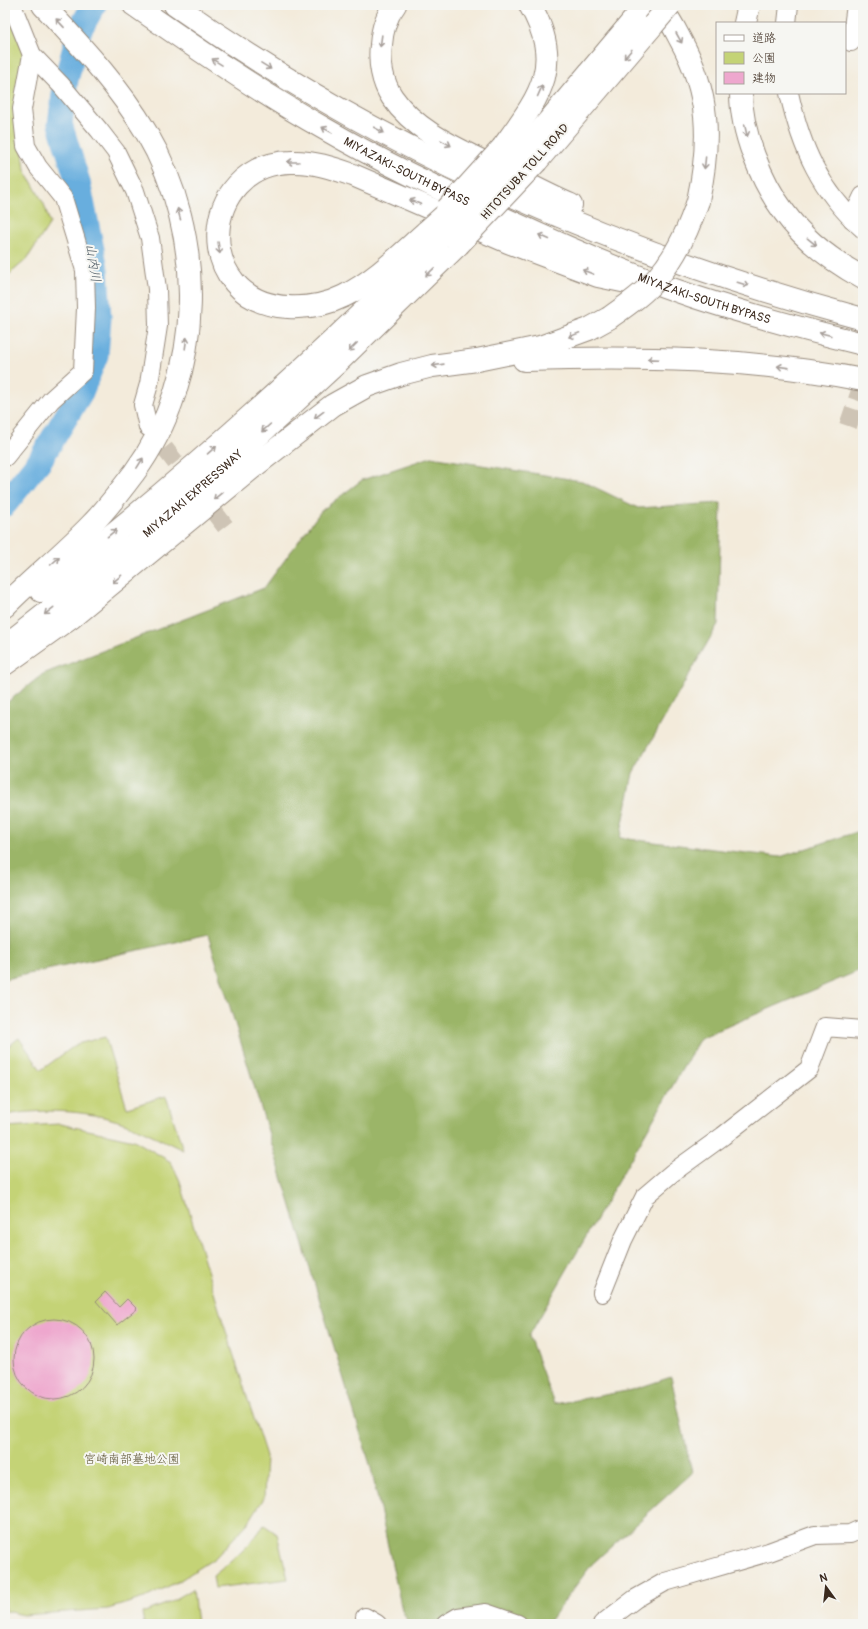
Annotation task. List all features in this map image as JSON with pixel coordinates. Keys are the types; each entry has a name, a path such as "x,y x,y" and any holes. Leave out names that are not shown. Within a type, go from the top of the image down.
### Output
{"main road":[{"path":"5,606 93,524 135,471 164,420 174,394 184,356 189,321 190,289 185,237 178,211 163,169 147,133 106,75 43,5"},
{"name":"MIYAZAKI-SOUTH BYPASS","path":"134,5 210,58 323,128 370,154 448,193 547,239 619,269 694,297 788,325 863,344"},
{"name":"MIYAZAKI-SOUTH BYPASS","path":"176,5 216,34 330,104 403,143 534,205 640,248 715,275 799,302 863,319"},
{"path":"395,5 386,20 382,37 380,58 383,76 392,97 417,124 443,142 551,197 657,244 715,275"},
{"path":"365,323 518,153 530,110 540,91 545,76 548,60 545,43 537,17 530,5"},
{"name":"HITOTSUBA TOLL ROAD","path":"518,153 649,11 670,5"},
{"path":"745,22 750,5"},
{"path":"5,664 71,617 252,468 333,404 367,386 401,374 432,366 477,360 540,347 583,332 609,318 633,301 658,277 689,227 698,201 706,161 706,118 694,71 686,50 649,11"},
{"path":"740,94 747,135 756,160 784,212 805,236 843,267 863,278"},
{"path":"441,238 343,297 308,306 279,306 251,297 233,281 225,269 218,244 218,228 221,213 226,200 235,188 248,176 275,164 303,162 332,168 353,175 508,242 598,276 694,297"},
{"path":"322,351 358,308 441,238"},
{"name":"MIYAZAKI EXPRESSWAY","path":"5,618 154,499 322,351 365,323"},
{"name":"MIYAZAKI EXPRESSWAY","path":"5,646 133,546 203,485 336,364 365,323"},
{"path":"477,360 617,358 706,360 772,365 863,380"}],"street":[{"path":"12,5 32,55 66,91 116,152 135,191 150,238 157,289 158,326 149,384 143,405 148,426"},
{"path":"788,22 789,5"},
{"path":"853,43 856,5"},
{"path":"5,457 51,400 83,371 86,308 85,270 63,198 38,167 26,146 22,109 32,55"},
{"path":"790,94 804,147 818,176 857,224"},
{"path":"857,224 863,196"},
{"path":"602,1293 623,1240 645,1196 672,1173 723,1136 809,1069 825,1027 863,1030"},
{"path":"602,1624 635,1599 665,1582 769,1552 815,1535 850,1534 863,1528"},
{"path":"446,1624 458,1617 486,1613 518,1624"}],"green space":[{"path":"5,5 24,50 19,117 25,170 44,204 50,223 27,259 5,278"},
{"path":"431,457 582,481 638,508 721,503 718,624 633,773 620,838 780,857 863,830 863,969 700,1038 529,1336 554,1404 632,1390 671,1377 692,1473 592,1564 547,1624 409,1624 402,1610 371,1468 208,935 5,979 5,704 43,674 264,588 321,511 362,480"},
{"path":"105,1037 127,1108 166,1096 183,1150 132,1126 101,1117 53,1111 5,1115 5,1049 19,1038 41,1070 77,1044"},
{"name":"宮崎南部墓地公園","path":"60,1124 134,1140 171,1162 180,1181 266,1456 264,1498 248,1523 215,1558 179,1581 147,1597 108,1609 23,1615 5,1611 5,1127"},
{"path":"264,1525 277,1534 288,1579 215,1588 213,1576 247,1546"},
{"path":"193,1589 197,1624 144,1624 142,1613 169,1603"}],"building":[{"path":"105,1292 119,1307 127,1299 137,1309 117,1325 96,1301"},
{"path":"54,1319 69,1322 82,1331 91,1344 94,1359 91,1374 82,1387 69,1396 54,1399 39,1396 26,1387 17,1374 14,1359 17,1344 26,1331 39,1322"}],"waterway":[{"name":"山内川","path":"5,504 40,460 81,392 96,355 99,318 96,269 78,182 60,124 66,80 80,29 94,5"}],"tunnel":[{"path":"848,426 863,382"},
{"path":"148,427 228,530"}]}
